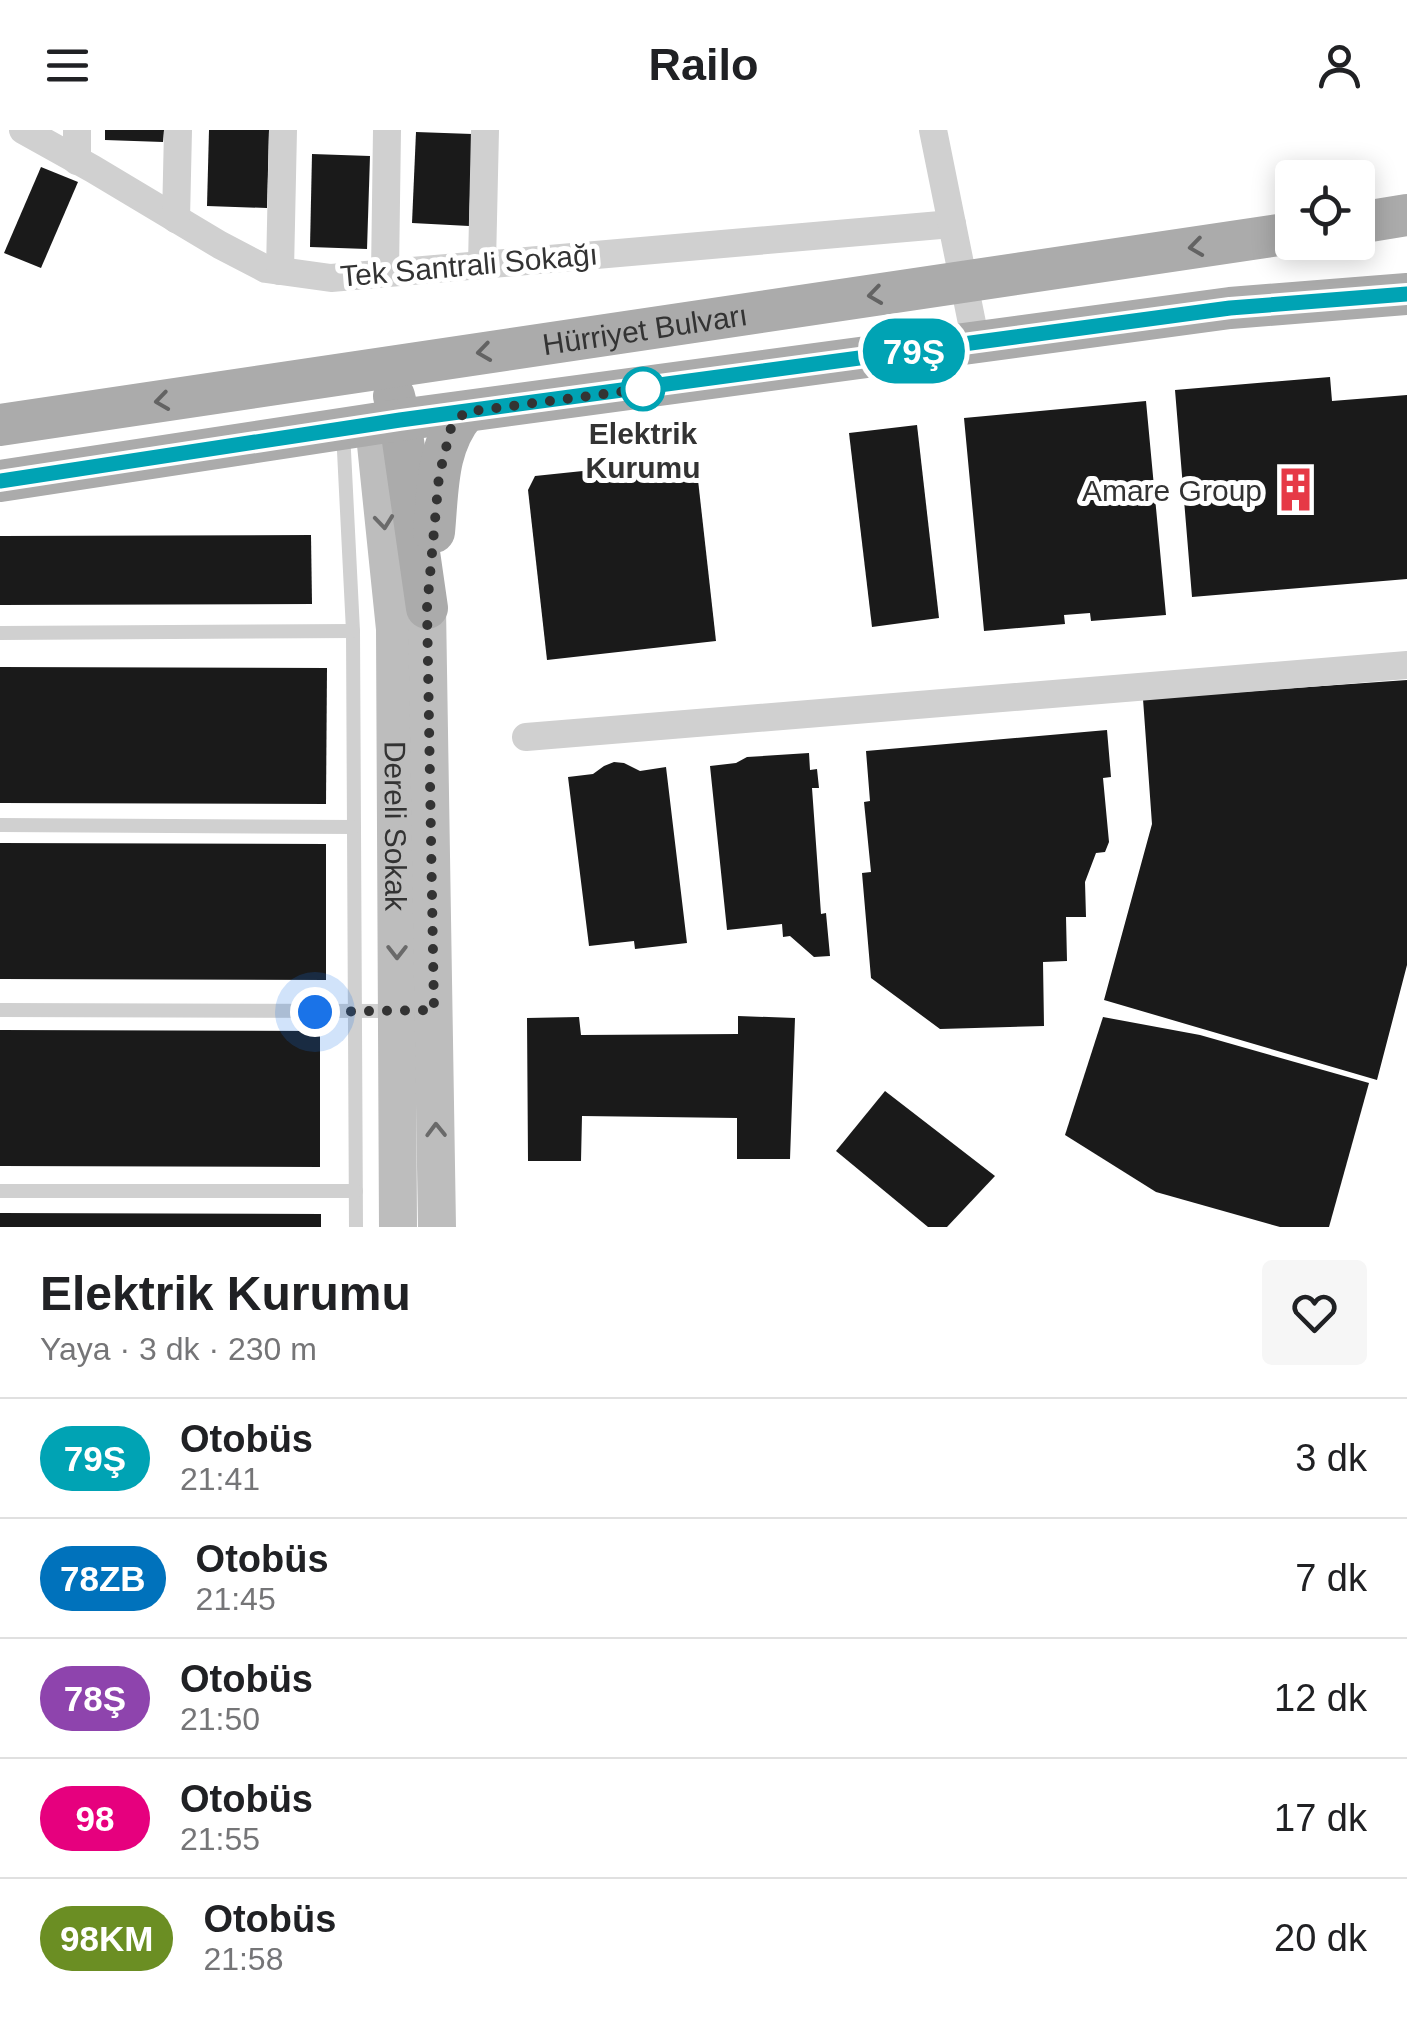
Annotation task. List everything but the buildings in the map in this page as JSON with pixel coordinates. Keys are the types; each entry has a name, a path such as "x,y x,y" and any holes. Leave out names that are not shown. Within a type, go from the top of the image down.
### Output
{"main road":[{"path":"1375,220 1407,215"},
{"name":"Hürriyet Bulvarı","path":"0,425 1275,236"},
{"name":"Hürriyet Bulvarı","path":"0,481 372,425 1230,308 1407,294"},
{"path":"386,366 372,425 427,608"},
{"path":"427,608 439,476 451,428 465,412"}],"street":[{"name":"Tek Santrali Sokağı","path":"23,130 251,261 280,271 331,278 952,224"},
{"path":"77,161 78,130"},
{"path":"176,218 178,130"},
{"path":"280,271 283,130"},
{"path":"384,274 387,130"},
{"path":"482,264 486,130"},
{"path":"933,130 976,343"},
{"name":"Dereli Sokak","path":"372,425 395,629 416,1010 398,1227"},
{"path":"427,608 416,1010 437,1227"},
{"path":"526,737 1407,665"}],"lane":[{"path":"356,1227 353,631 372,425"},
{"path":"0,634 353,631"},
{"path":"0,825 354,827"},
{"path":"0,1010 416,1010"},
{"path":"0,1191 356,1191"}],"bus line":[{"name":"79Ş","path":"0,481 400,420 1230,308 1407,294"}],"place":[{"name":"Elektrik Kurumu","path":"643,389"},
{"name":"Amare Group","path":"1295,490"}],"route":[{"path":"315,1012 434,1010 427,608 439,476 451,428 465,412 643,389"}]}
